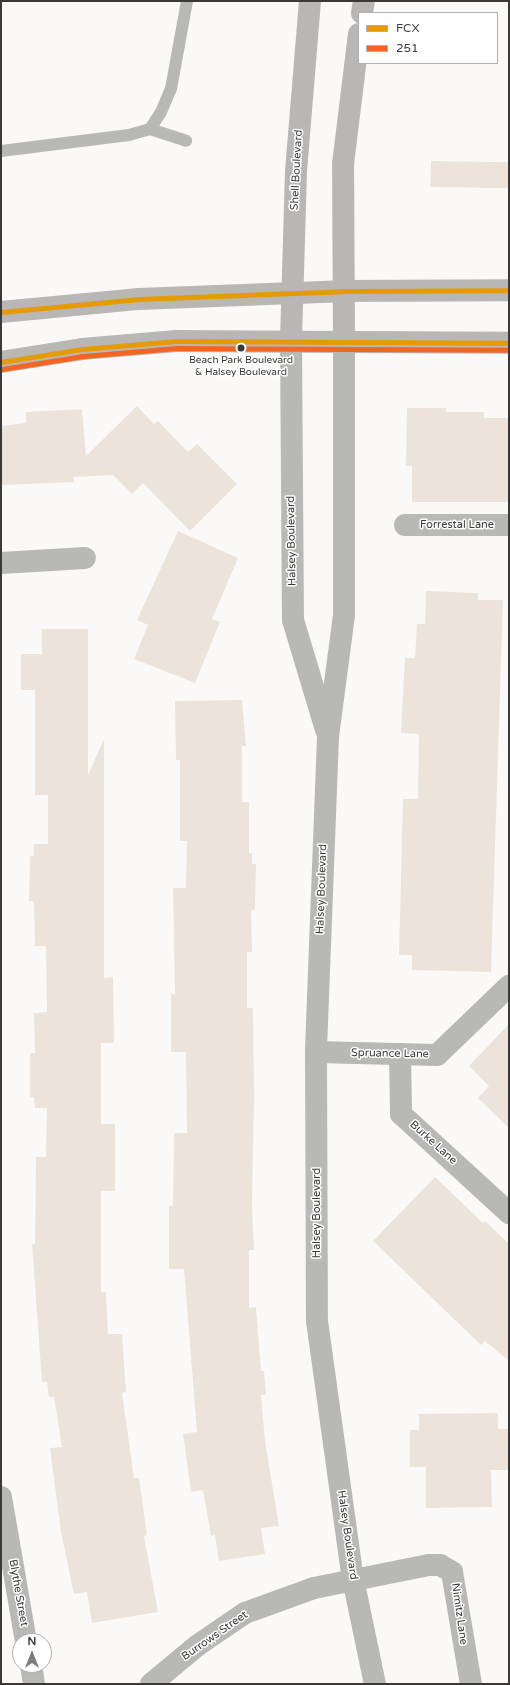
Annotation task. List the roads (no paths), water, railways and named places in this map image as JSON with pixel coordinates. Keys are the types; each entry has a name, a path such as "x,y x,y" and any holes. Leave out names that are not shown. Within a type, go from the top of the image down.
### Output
{"main road":[{"name":"Shell Boulevard","path":"291,340 296,171 310,1"},
{"path":"362,12 364,1"},
{"path":"344,342 343,164 358,42"},
{"path":"1,312 138,298 293,292 509,290"},
{"path":"1,362 69,351 177,341 291,340 344,342 509,343"}],"street":[{"name":"Halsey Boulevard","path":"291,340 293,620 328,737"},
{"name":"Halsey Boulevard","path":"344,342 344,615 328,737 316,1052 317,1321 353,1578 375,1684"},
{"name":"Forrestal Lane","path":"405,526 509,525"},
{"path":"1,563 85,558"},
{"name":"Spruance Lane","path":"316,1052 437,1055 509,986"},
{"name":"Burke Lane","path":"400,1054 401,1114 509,1213"},
{"name":"Blythe Street","path":"1,1497 25,1633"},
{"name":"Nimitz Lane","path":"353,1578 429,1565 440,1565 452,1572 471,1684"},
{"name":"Burrows Street","path":"151,1684 198,1645 245,1613 314,1588 353,1578"},
{"path":"32,1673 34,1684"}],"lane":[{"path":"1,151 129,135 150,128 161,112 172,89 187,1"},
{"path":"150,128 186,141"}],"place":[{"name":"Beach Park Boulevard & Halsey Boulevard","path":"241,348"}]}
